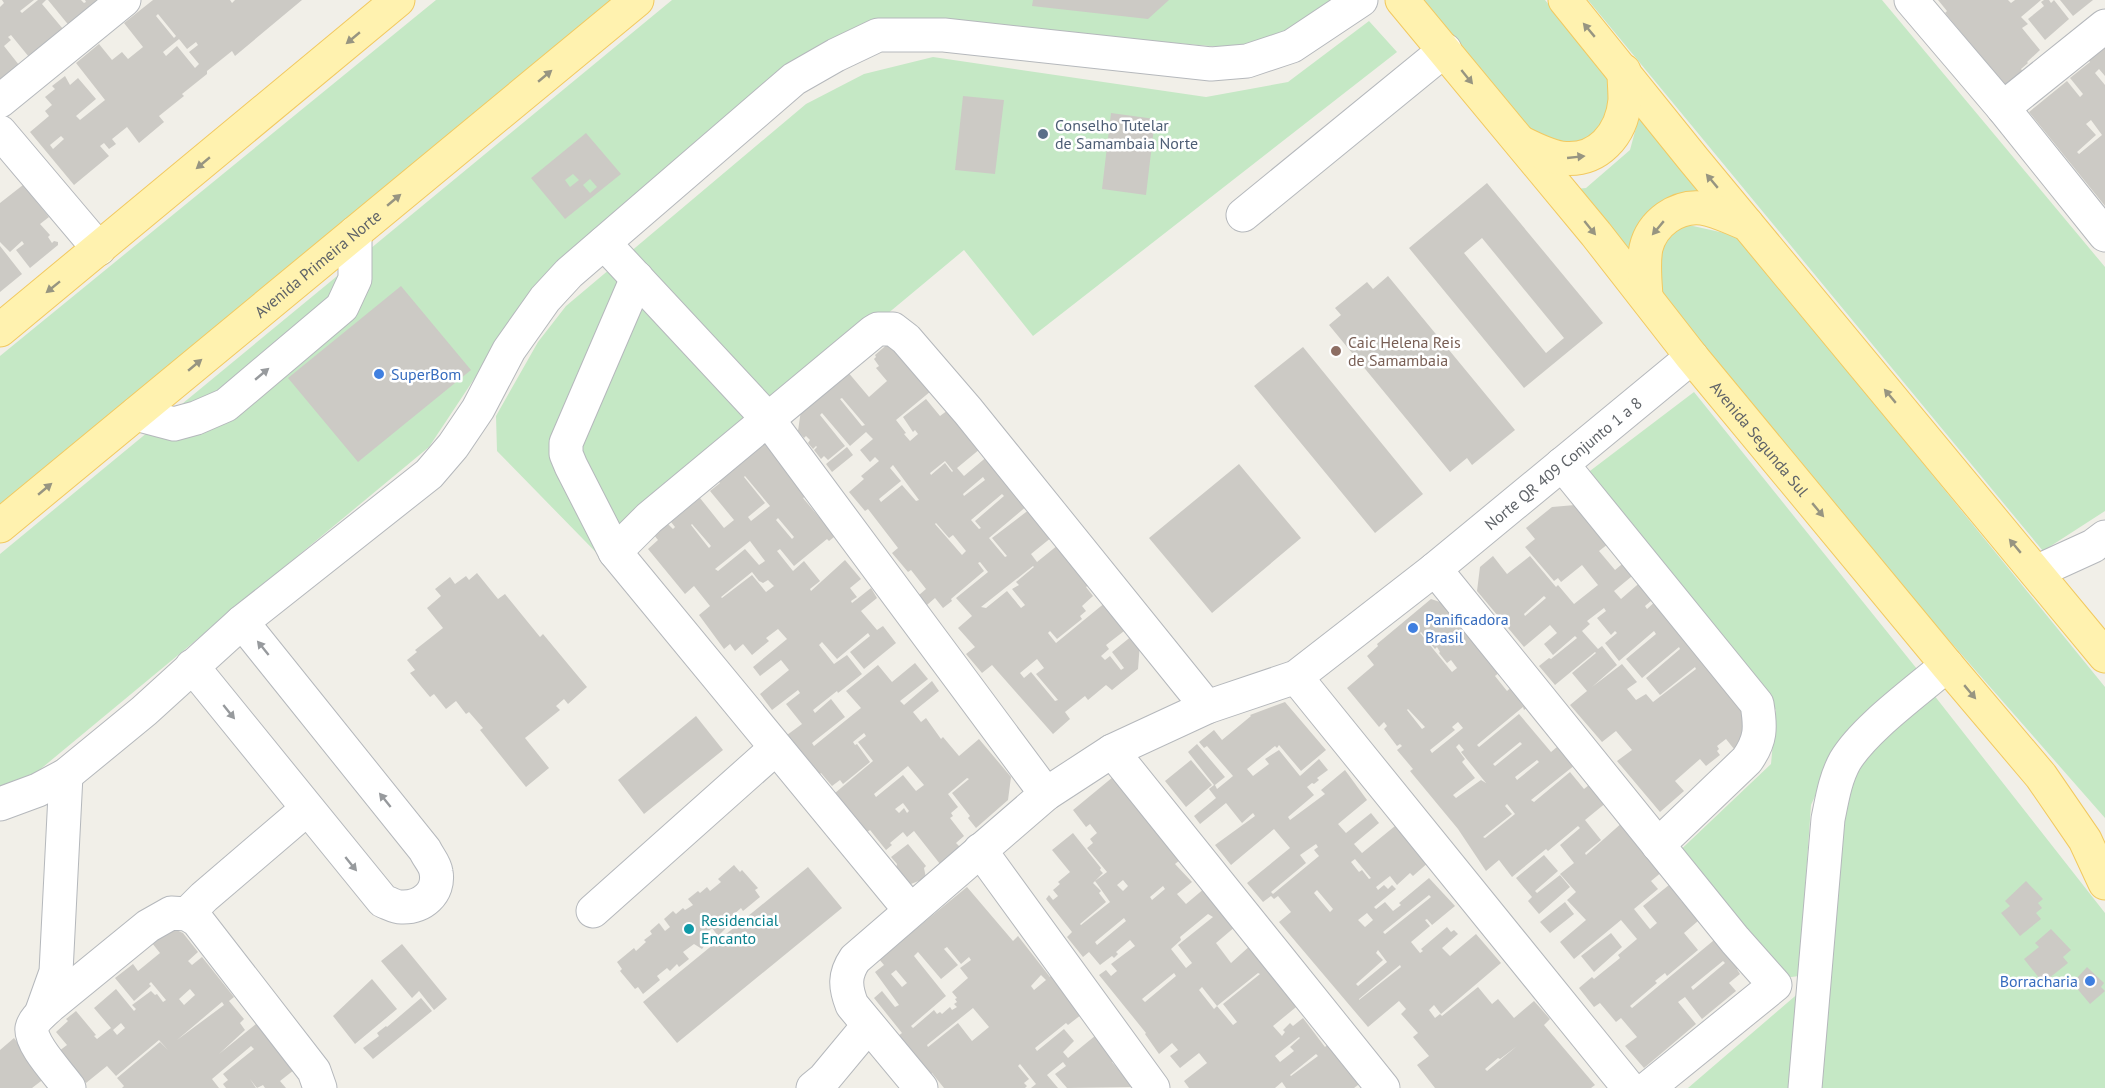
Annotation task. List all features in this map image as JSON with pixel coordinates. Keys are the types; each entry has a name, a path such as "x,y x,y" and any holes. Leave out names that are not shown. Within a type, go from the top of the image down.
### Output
{"main road":[{"path":"0,330 398,0"},
{"name":"Avenida Primeira Norte","path":"0,526 637,0"},
{"name":"Avenida Segunda Sul","path":"1402,0 1521,142 1646,296 1692,357 2041,776 2085,840 2105,883"},
{"path":"1565,0 1694,160 2105,656"},
{"path":"1521,142 1560,158 1580,158 1598,151 1616,134 1625,101 1624,71"},
{"path":"1646,296 1646,250 1650,237 1660,223 1673,213 1688,208 1703,208 1749,225"}],"street":[{"path":"0,101 124,0"},
{"path":"0,804 38,790 66,776 144,711 242,622 429,474 453,446 478,409 509,350 545,299 569,273 794,79 878,35 944,35 1211,64 1248,61 1292,46 1361,0"},
{"path":"1911,0 2003,108 2105,236"},
{"path":"2003,108 2105,26"},
{"path":"1243,216 1445,50"},
{"path":"0,132 99,249"},
{"path":"136,414 174,424 196,418 226,405 342,308 355,279 355,233"},
{"path":"604,243 767,418 1046,794"},
{"path":"637,278 566,443 566,454 571,466 615,552 910,910"},
{"path":"615,552 649,518 873,332 885,328 893,329 906,339 968,411 1207,707"},
{"name":"Norte QR 409 Conjunto 1 a 8","path":"921,1088 852,1005 845,980 848,969 855,959 1046,794 1112,751 1207,707 1296,677 1436,569 1692,357"},
{"path":"1562,464 1757,704 1760,724 1756,747 1747,760 1658,844"},
{"path":"2036,572 2099,541"},
{"path":"2059,599 2099,541"},
{"path":"1436,569 1735,940 1775,985"},
{"path":"192,666 383,901 399,908 416,906 428,899 437,886 436,870 425,850 242,622"},
{"path":"1805,1088 1828,819 1836,783 1845,762 1865,736 1947,665"},
{"path":"1296,677 1629,1088"},
{"path":"593,911 776,748"},
{"path":"1112,751 1383,1088"},
{"path":"40,1015 56,972 66,776"},
{"path":"187,914 306,809"},
{"path":"980,850 1153,1088"},
{"path":"69,1088 36,1044 32,1026 40,1015 147,926 171,913 187,914 197,920 314,1071 320,1088"},
{"path":"1648,1088 1775,985 1814,987"},
{"path":"813,1088 824,1079 868,1026"}],"green space":[{"path":"436,0 617,0 0,513 0,356"},
{"path":"672,0 1344,0 1292,36 1244,49 891,18 804,54 537,284 429,447 37,772 0,788 0,554"},
{"path":"1407,0 1545,0 1619,91 1609,127 1568,159 1537,156"},
{"path":"1588,0 1882,0 2105,267 2105,511 2043,551"},
{"path":"1369,21 1397,52 1033,336 964,250 622,535 625,582 497,451 496,416 538,342 566,306 806,104 864,74 933,57 1206,97 1288,82"},
{"path":"1640,113 1716,201 1671,203 1630,277 1556,191 1586,188 1630,150"},
{"path":"1684,224 1738,236 2105,687 2105,818 1654,304 1655,252"},
{"path":"1694,392 1917,669 1839,745 1811,805 1799,976 1767,980 1672,858 1771,764 1776,710 1582,477"},
{"path":"1919,676 2105,913 2105,1088 1688,1088 1808,985 1818,807"}],"building":[{"path":"2,0 34,0 20,11 22,13 38,0 46,0 42,4 63,29 29,57 11,35 8,37 11,40 4,46 19,65 0,81 0,7 4,3"},
{"path":"48,0 81,0 84,3 85,0 105,0 71,28"},
{"path":"153,0 230,0 232,3 235,0 302,0 235,56 232,51 207,71 207,74 182,94 184,96 159,116 164,122 139,143 127,127 112,139 116,144 109,149 104,143 100,146 109,156 74,185 30,132 49,116 45,111 52,105 45,97 55,89 52,86 65,76 70,85 78,78 96,99 76,116 80,120 105,100 76,63 99,44 112,60 122,52 128,59 143,47 124,23","holes":["158,14 176,36 174,38 156,16","179,39 187,49 196,42 198,45 189,52 199,64 195,68 177,46 166,56 163,52","61,136 64,139 53,149 50,145"]},
{"path":"1033,0 1169,0 1148,19 1032,6"},
{"path":"1938,0 2008,0 2011,3 2015,0 2041,0 2021,17 2028,24 2022,28 2040,50 2021,69 2023,72 2006,86 1945,13 1947,11"},
{"path":"2049,0 2051,3 2054,0 2069,19 2045,40 2028,19 2044,6 2041,2"},
{"path":"2060,0 2093,0 2073,16"},
{"path":"2105,43 2105,76 2099,69 2095,73 2105,85 2105,206 2029,112 2067,81 2080,97 2083,94 2070,78 2090,62 2087,58","holes":["2091,120 2102,135 2079,154 2077,152 2096,135 2086,124"]},
{"path":"963,96 1004,100 995,174 955,170"},
{"path":"1111,113 1155,119 1146,195 1102,189"},
{"path":"586,133 621,174 565,219 531,178","holes":["573,174 579,180 570,187 565,180","590,179 597,187 590,193 583,185"]},
{"path":"1487,183 1603,323 1524,388 1409,248","holes":["1482,238 1564,338 1546,353 1464,253"]},
{"path":"23,185 49,217 40,224 50,235 48,237 52,243 58,242 58,245 30,268 16,250 24,244 22,241 10,252 0,242 0,203"},
{"path":"0,246 22,274 0,292"},
{"path":"1388,276 1515,430 1472,465 1467,458 1450,472 1329,325 1341,315 1335,308 1367,282 1373,289"},
{"name":"SuperBom","path":"401,286 471,370 358,462 288,378"},
{"path":"890,342 931,391 896,420 910,441 918,434 915,430 913,432 903,417 926,399 940,416 952,407 986,444 957,468 964,476 989,455 1028,505 989,538 1005,557 1007,556 992,538 1030,509 1052,537 1031,554 1037,562 1058,545 1094,581 1086,587 1093,596 1082,606 1086,611 1080,616 1082,619 1057,639 1050,631 1048,633 1056,643 1106,602 1128,628 1106,645 1109,649 1101,656 1105,660 1110,656 1121,670 1124,668 1112,652 1133,635 1140,643 1138,669 1112,690 1106,685 1088,700 1085,696 1065,712 1070,719 1053,734 992,665 982,673 966,654 975,647 958,628 972,616 956,598 988,572 980,562 978,563 984,571 951,599 952,601 943,608 935,598 927,605 919,595 926,589 911,570 908,572 892,553 898,548 868,509 865,511 849,492 864,479 861,476 879,461 875,457 870,462 860,450 873,439 866,432 850,446 822,413 820,415 845,446 828,460 824,456 821,459 814,450 817,447 813,449 808,443 810,440 806,436 804,438 798,431 801,410 847,371 869,397 887,381 876,368 879,366 874,359 875,355","holes":["842,398 865,425 862,426 840,399","945,461 953,471 945,463 931,475 930,473","893,465 919,500 916,501 902,485 881,502 879,499 901,481 890,468","983,477 985,480 964,496 963,494","1002,494 1004,496 975,521 981,528 979,529 971,520","936,523 949,538 953,535 966,551 962,555 935,524","1034,567 1016,582 1019,585 1012,589 1025,605 1021,608 1007,591 986,608 981,607","1037,659 1044,668 1036,674 1058,700 1055,701 1031,672 1024,678 1020,673"]},
{"path":"1303,347 1423,494 1375,533 1254,386"},
{"path":"762,442 773,445 812,491 803,498 819,517 823,513 839,533 829,541 827,539 794,566 780,549 777,551 793,571 804,561 820,581 810,589 811,591 845,560 861,579 850,588 857,597 851,601 852,603 871,588 877,598 861,611 877,630 883,626 896,643 864,669 850,652 870,636 868,633 837,659 822,642 819,645 834,664 847,655 862,674 813,710 815,713 831,699 845,717 812,743 814,746 861,708 846,691 878,665 892,682 915,663 928,679 900,701 904,705 932,681 939,691 913,712 921,722 926,718 941,739 943,737 959,756 979,739 1011,777 1008,800 976,828 968,818 970,816 952,793 969,779 967,778 948,794 958,807 951,813 953,816 950,818 964,836 956,843 961,848 940,864 914,831 907,837 903,832 890,843 892,845 886,850 870,830 867,832 835,793 873,761 858,742 866,736 864,733 853,742 870,762 843,784 840,780 832,786 821,773 819,775 787,735 802,724 786,704 800,693 798,690 772,710 760,694 789,670 781,660 760,676 753,667 787,639 778,629 766,638 769,641 752,655 743,644 735,651 730,644 724,649 699,615 710,606 694,586 685,594 648,549 658,540 654,535 668,524 673,529 675,527 671,522 700,498 724,528 734,520 710,491 720,483 716,478","holes":["744,477 770,506 751,521 748,517 765,503","778,518 794,537 792,539 776,520","692,524 711,546 709,548 691,525","750,541 765,561 759,565 745,549 718,571 715,569","752,572 759,581 763,583 768,580 774,586 766,592 752,575 722,598","908,766 924,785 916,791 903,775 876,797 874,794","903,803 909,811 907,813 904,808 899,813 895,809"]},
{"path":"847,447 853,455 832,472 826,464"},
{"path":"1239,464 1301,538 1212,613 1149,538"},
{"path":"1575,505 1608,544 1599,551 1615,570 1627,560 1637,572 1614,591 1621,599 1644,579 1658,595 1645,606 1647,609 1657,600 1747,713 1738,754 1726,739 1717,746 1720,755 1706,766 1700,759 1675,781 1684,791 1660,812 1617,761 1632,750 1616,731 1602,742 1570,705 1587,691 1572,673 1596,653 1555,685 1539,666 1577,638 1575,636 1553,655 1544,644 1557,633 1550,625 1524,647 1477,591 1480,567 1493,556 1507,574 1530,556 1574,604 1598,585 1582,565 1561,582 1558,578 1554,581 1525,547 1535,539 1526,528 1552,507","holes":["1544,596 1546,598 1525,616 1524,614","1604,608 1606,611 1597,618 1611,635 1615,631 1617,633 1605,643 1619,661 1654,631 1656,634 1626,659 1642,678 1679,647 1680,649 1646,678 1660,695 1695,667 1696,669 1653,702 1646,694 1636,700 1627,689 1637,682 1622,664 1592,687 1617,665 1602,646 1598,649 1582,631 1590,624 1587,621"]},
{"path":"477,573 498,599 505,594 540,637 543,634 587,687 568,704 564,699 556,706 560,710 525,738 549,768 526,787 480,730 483,728 469,712 466,714 456,701 446,709 434,694 430,697 410,673 415,670 407,660 417,652 415,650 443,628 427,608 441,596 435,589 450,577 455,584 466,576 469,580"},
{"path":"1431,599 1449,605 1500,672 1495,676 1507,691 1516,683 1532,703 1524,710 1523,707 1477,745 1479,747 1519,714 1551,752 1563,742 1580,761 1531,800 1534,802 1570,772 1584,789 1594,781 1607,802 1585,820 1601,840 1585,853 1586,855 1624,821 1663,871 1651,881 1658,889 1634,909 1650,929 1657,923 1643,906 1669,885 1682,902 1690,896 1705,915 1684,933 1698,950 1667,976 1665,973 1655,981 1657,983 1630,1006 1632,1008 1719,936 1741,965 1737,969 1740,974 1729,983 1736,991 1702,1019 1685,997 1678,1002 1696,1024 1644,1068 1625,1046 1637,1037 1621,1018 1616,1022 1600,1003 1594,1007 1579,988 1620,958 1618,955 1637,939 1621,920 1574,959 1560,942 1586,920 1567,900 1576,892 1560,874 1574,863 1560,845 1580,828 1578,826 1548,851 1546,849 1512,877 1499,860 1486,871 1458,829 1410,771 1413,769 1397,750 1402,746 1400,744 1397,746 1384,729 1387,726 1384,722 1379,727 1347,688 1374,665 1367,656 1378,646 1377,644","holes":["1421,632 1435,649 1437,647 1447,663 1451,660 1457,668 1452,672 1420,633","1408,709 1425,727 1422,729 1407,710","1458,722 1463,728 1432,753 1430,750 1455,730 1452,727","1520,742 1522,744 1495,766 1493,764","1459,744 1464,750 1461,752 1486,783 1481,780 1456,798 1453,795 1475,778 1462,762 1465,759 1456,747","1537,760 1539,762 1517,780 1515,777","1507,804 1515,814 1485,838 1483,837 1512,814 1505,806","1723,961 1725,963 1693,990 1691,987"]},
{"path":"1285,702 1326,750 1301,771 1279,745 1247,769 1253,776 1269,764 1265,759 1279,750 1300,776 1319,759 1328,770 1317,778 1319,780 1307,787 1314,795 1288,817 1290,820 1325,794 1321,790 1345,770 1367,800 1338,824 1346,833 1371,813 1379,823 1354,844 1362,853 1395,826 1410,844 1414,842 1430,861 1413,876 1410,873 1397,885 1390,876 1376,887 1378,890 1384,885 1388,889 1392,885 1396,889 1374,907 1376,909 1385,902 1393,911 1401,905 1399,903 1429,878 1455,906 1432,925 1427,919 1425,920 1430,926 1411,942 1420,953 1423,951 1421,949 1447,927 1451,932 1454,930 1458,934 1442,948 1450,956 1476,934 1501,963 1441,1014 1434,1005 1429,1010 1435,1018 1440,1014 1442,1016 1478,987 1492,1004 1498,999 1514,1018 1534,1001 1550,1019 1544,1025 1595,1085 1591,1088 1435,1088 1417,1065 1429,1056 1413,1037 1418,1033 1401,1014 1406,1009 1399,1001 1368,1027 1279,922 1291,912 1278,896 1274,899 1271,896 1263,902 1247,883 1290,848 1274,829 1231,865 1215,845 1255,816 1253,813 1242,823 1226,803 1200,824 1194,816 1216,798 1209,789 1214,785 1188,752 1197,744 1225,777 1215,785 1217,789 1233,776 1207,746 1204,748 1199,742 1214,730 1222,740 1250,715","holes":["1316,844 1318,847 1314,850 1319,856 1273,894 1271,892 1306,863 1300,855","1355,859 1371,878 1369,879 1362,870 1359,872 1351,862","1317,890 1333,909 1330,912 1314,893","1429,895 1431,897 1385,934 1383,932","1367,913 1373,920 1365,927 1358,920","1378,950 1387,962 1358,986 1356,984 1383,960 1376,953","1400,965 1401,967 1359,999","1517,1046 1487,1071 1485,1069 1498,1058 1500,1059"]},
{"path":"696,716 723,750 644,814 618,780"},
{"path":"1191,760 1212,785 1186,807 1165,781"},
{"path":"1113,777 1180,860 1175,864 1192,882 1177,894 1186,904 1205,888 1236,926 1216,943 1231,963 1252,944 1301,1003 1273,1026 1282,1036 1285,1032 1283,1030 1290,1023 1293,1026 1303,1018 1325,1047 1328,1044 1362,1082 1354,1088 1286,1088 1282,1082 1275,1088 1189,1088 1184,1081 1207,1063 1199,1053 1180,1068 1170,1056 1178,1050 1172,1043 1159,1054 1146,1033 1099,975 1106,970 1111,976 1117,971 1111,964 1135,946 1130,940 1116,952 1118,954 1114,958 1112,956 1100,965 1089,952 1083,957 1067,937 1072,932 1046,899 1049,895 1053,900 1058,896 1053,890 1060,884 1058,882 1070,872 1052,850 1073,833 1101,868 1103,873 1095,881 1107,872 1087,848 1093,843 1090,839 1097,833 1090,824 1086,827 1073,810","holes":["1123,880 1128,886 1123,891 1117,885","1095,881 1110,902 1081,925 1080,924 1106,902 1099,893 1101,891 1093,883","1163,886 1165,889 1152,900 1150,897","1208,914 1213,917 1178,945 1192,963 1186,968 1171,949 1181,940 1180,937","1124,918 1126,921 1097,945 1095,942","1174,973 1176,976 1145,1002 1142,999","1258,973 1260,974 1223,1004 1237,1022 1233,1025 1217,1006","1202,987 1217,1006 1214,1009 1199,990","1299,1037 1290,1047 1294,1051 1280,1062 1275,1056","1316,1054 1318,1056 1291,1076"]},
{"path":"908,844 926,866 924,868 926,878 911,884 903,881 895,873 897,864 891,857"},
{"path":"1544,855 1558,871 1535,891 1537,893 1560,875 1570,887 1539,914 1528,901 1532,897 1516,878"},
{"name":"Residencial Encanto","path":"734,865 740,872 742,870 758,888 755,890 760,897 743,911 741,908 731,917 734,920 718,936 712,928 702,937 706,943 702,949 694,944 683,952 689,959 679,967 677,964 670,971 667,968 657,976 660,980 643,994 638,987 635,989 620,971 622,969 617,962 634,948 636,951 646,942 644,940 652,934 650,931 659,923 665,931 670,927 664,919 673,911 676,914 683,908 685,910 693,905 688,899 707,887 710,891 721,882 718,879"},
{"path":"808,867 842,908 677,1043 643,1002"},
{"path":"2026,881 2043,899 2038,903 2042,908 2036,913 2041,919 2020,936 2001,913 2010,906 2005,901"},
{"path":"967,887 1013,941 1018,936 1050,977 1055,972 1086,1011 1068,1025 1066,1023 1035,1048 1037,1051 1064,1029 1074,1041 1063,1052 1068,1058 1101,1031 1120,1054 1112,1062 1133,1087 1067,1088 1055,1074 1066,1066 1063,1062 1047,1075 1058,1088 1031,1088 1036,1084 1020,1064 1018,1066 1029,1079 1024,1083 1027,1086 1025,1088 944,1088 932,1073 930,1075 898,1036 902,1033 874,998 882,991 895,1007 899,1005 875,972 884,965 879,959","holes":["947,947 961,964 969,957 971,960 960,968 968,978 952,992 957,998 954,1004 957,1007 952,1010 950,1007 942,1014 940,1012 937,1014 934,1010 913,1028 911,1026 946,996 914,956 918,952 941,979 958,965 944,949","896,970 907,983 902,987 891,974","1041,975 1046,980 1034,990 1031,986","973,1008 989,1027 972,1041 958,1023 928,1047 927,1045"]},
{"path":"1565,902 1574,914 1550,933 1540,922"},
{"path":"174,929 183,933 198,952 188,961 192,965 202,957 234,997 229,1001 244,1019 240,1023 245,1030 219,1054 256,1024 265,1035 267,1034 294,1070 280,1081 286,1088 265,1088 263,1085 257,1088 250,1079 256,1088 226,1088 223,1084 228,1080 223,1074 254,1049 251,1046 212,1079 219,1088 122,1088 124,1086 117,1078 160,1042 168,1050 159,1040 116,1076 107,1066 86,1083 59,1051 67,1045 56,1032 76,1011 97,1039 111,1028 94,1008 116,989 134,1011 136,1009 132,1005 151,991 157,994 163,1002 166,1000 151,982 149,984 151,986 134,1001 115,978 133,964 138,971 160,953 152,943","holes":["190,989 195,995 184,1005 179,999","222,1002 224,1005 177,1040","121,1023 125,1028 117,1035 113,1030"]},
{"path":"2051,929 2071,950 2063,957 2068,963 2043,983 2024,959 2039,947 2035,943"},
{"path":"1611,933 1622,947 1594,972 1581,956"},
{"path":"402,944 447,999 434,1010 419,991 412,998 381,961"},
{"path":"2087,967 2104,983 2101,987 2105,991 2090,1004 2075,986 2080,982 2077,978"},
{"path":"372,979 397,1009 355,1044 333,1016"},
{"path":"421,998 432,1011 373,1059 363,1048 379,1036 377,1033"},
{"path":"14,1038 45,1078 32,1088 0,1088 0,1050"}],"place":[{"name":"Conselho Tutelar de Samambaia Norte","path":"1043,134"},
{"name":"Caic Helena Reis de Samambaia","path":"1336,351"},
{"name":"SuperBom","path":"379,374"},
{"name":"Panificadora Brasil","path":"1413,628"},
{"name":"Residencial Encanto","path":"689,929"},
{"name":"Borracharia","path":"2090,981"}]}
